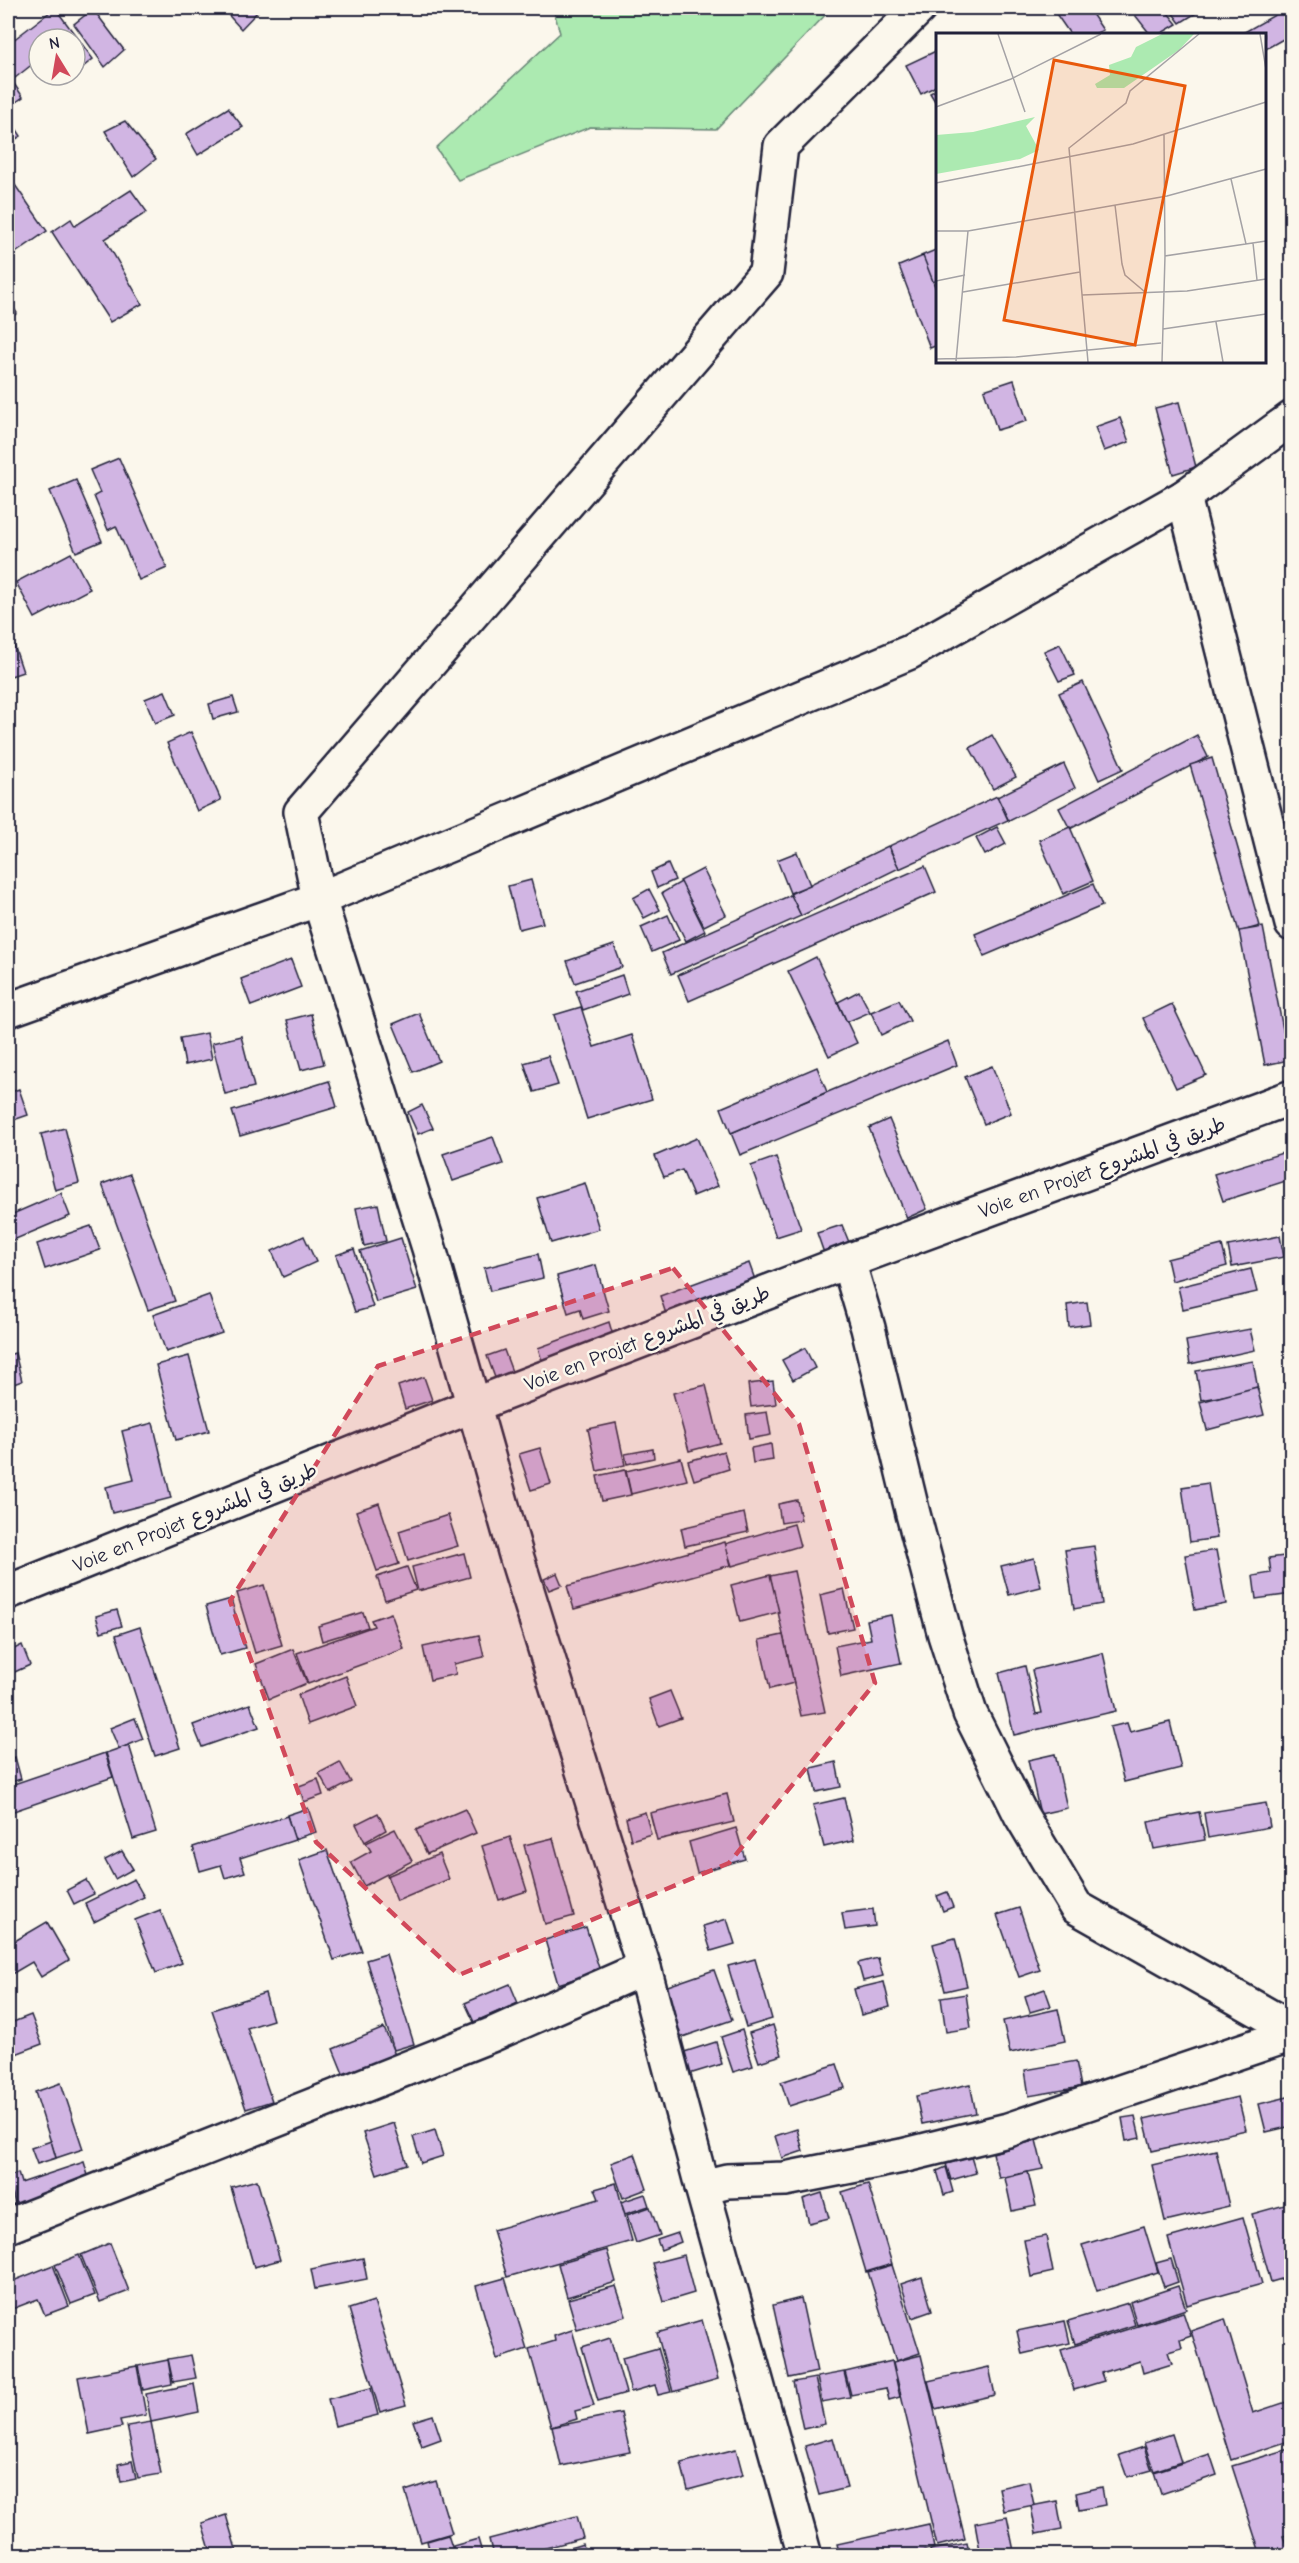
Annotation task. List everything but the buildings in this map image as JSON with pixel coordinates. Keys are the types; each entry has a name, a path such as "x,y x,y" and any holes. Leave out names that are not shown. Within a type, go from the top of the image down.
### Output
{"street":[{"path":"805,2556 702,2187 644,1968 516,1556 429,1248 319,899 302,812 766,273 781,146 919,8"},
{"path":"8,1010 319,899 910,652 1184,497 1292,418"},
{"path":"1184,497 1292,924"},
{"name":"Voie en Projet طريق في المشروع","path":"8,1592 474,1405 848,1261 1292,1097"},
{"path":"848,1261 868,1328 912,1514 945,1635 970,1713 1021,1815 1076,1907 1292,2029"},
{"path":"8,2226 491,2035 644,1968"},
{"path":"702,2187 727,2181 785,2179 902,2156 1008,2130 1292,2034"}],"highlighted area":[{"path":"673,1268 799,1424 875,1683 729,1863 459,1975 316,1842 230,1601 378,1366"}],"green space":[{"path":"553,8 832,8 716,129 590,127 458,180 436,148 560,33"}]}
